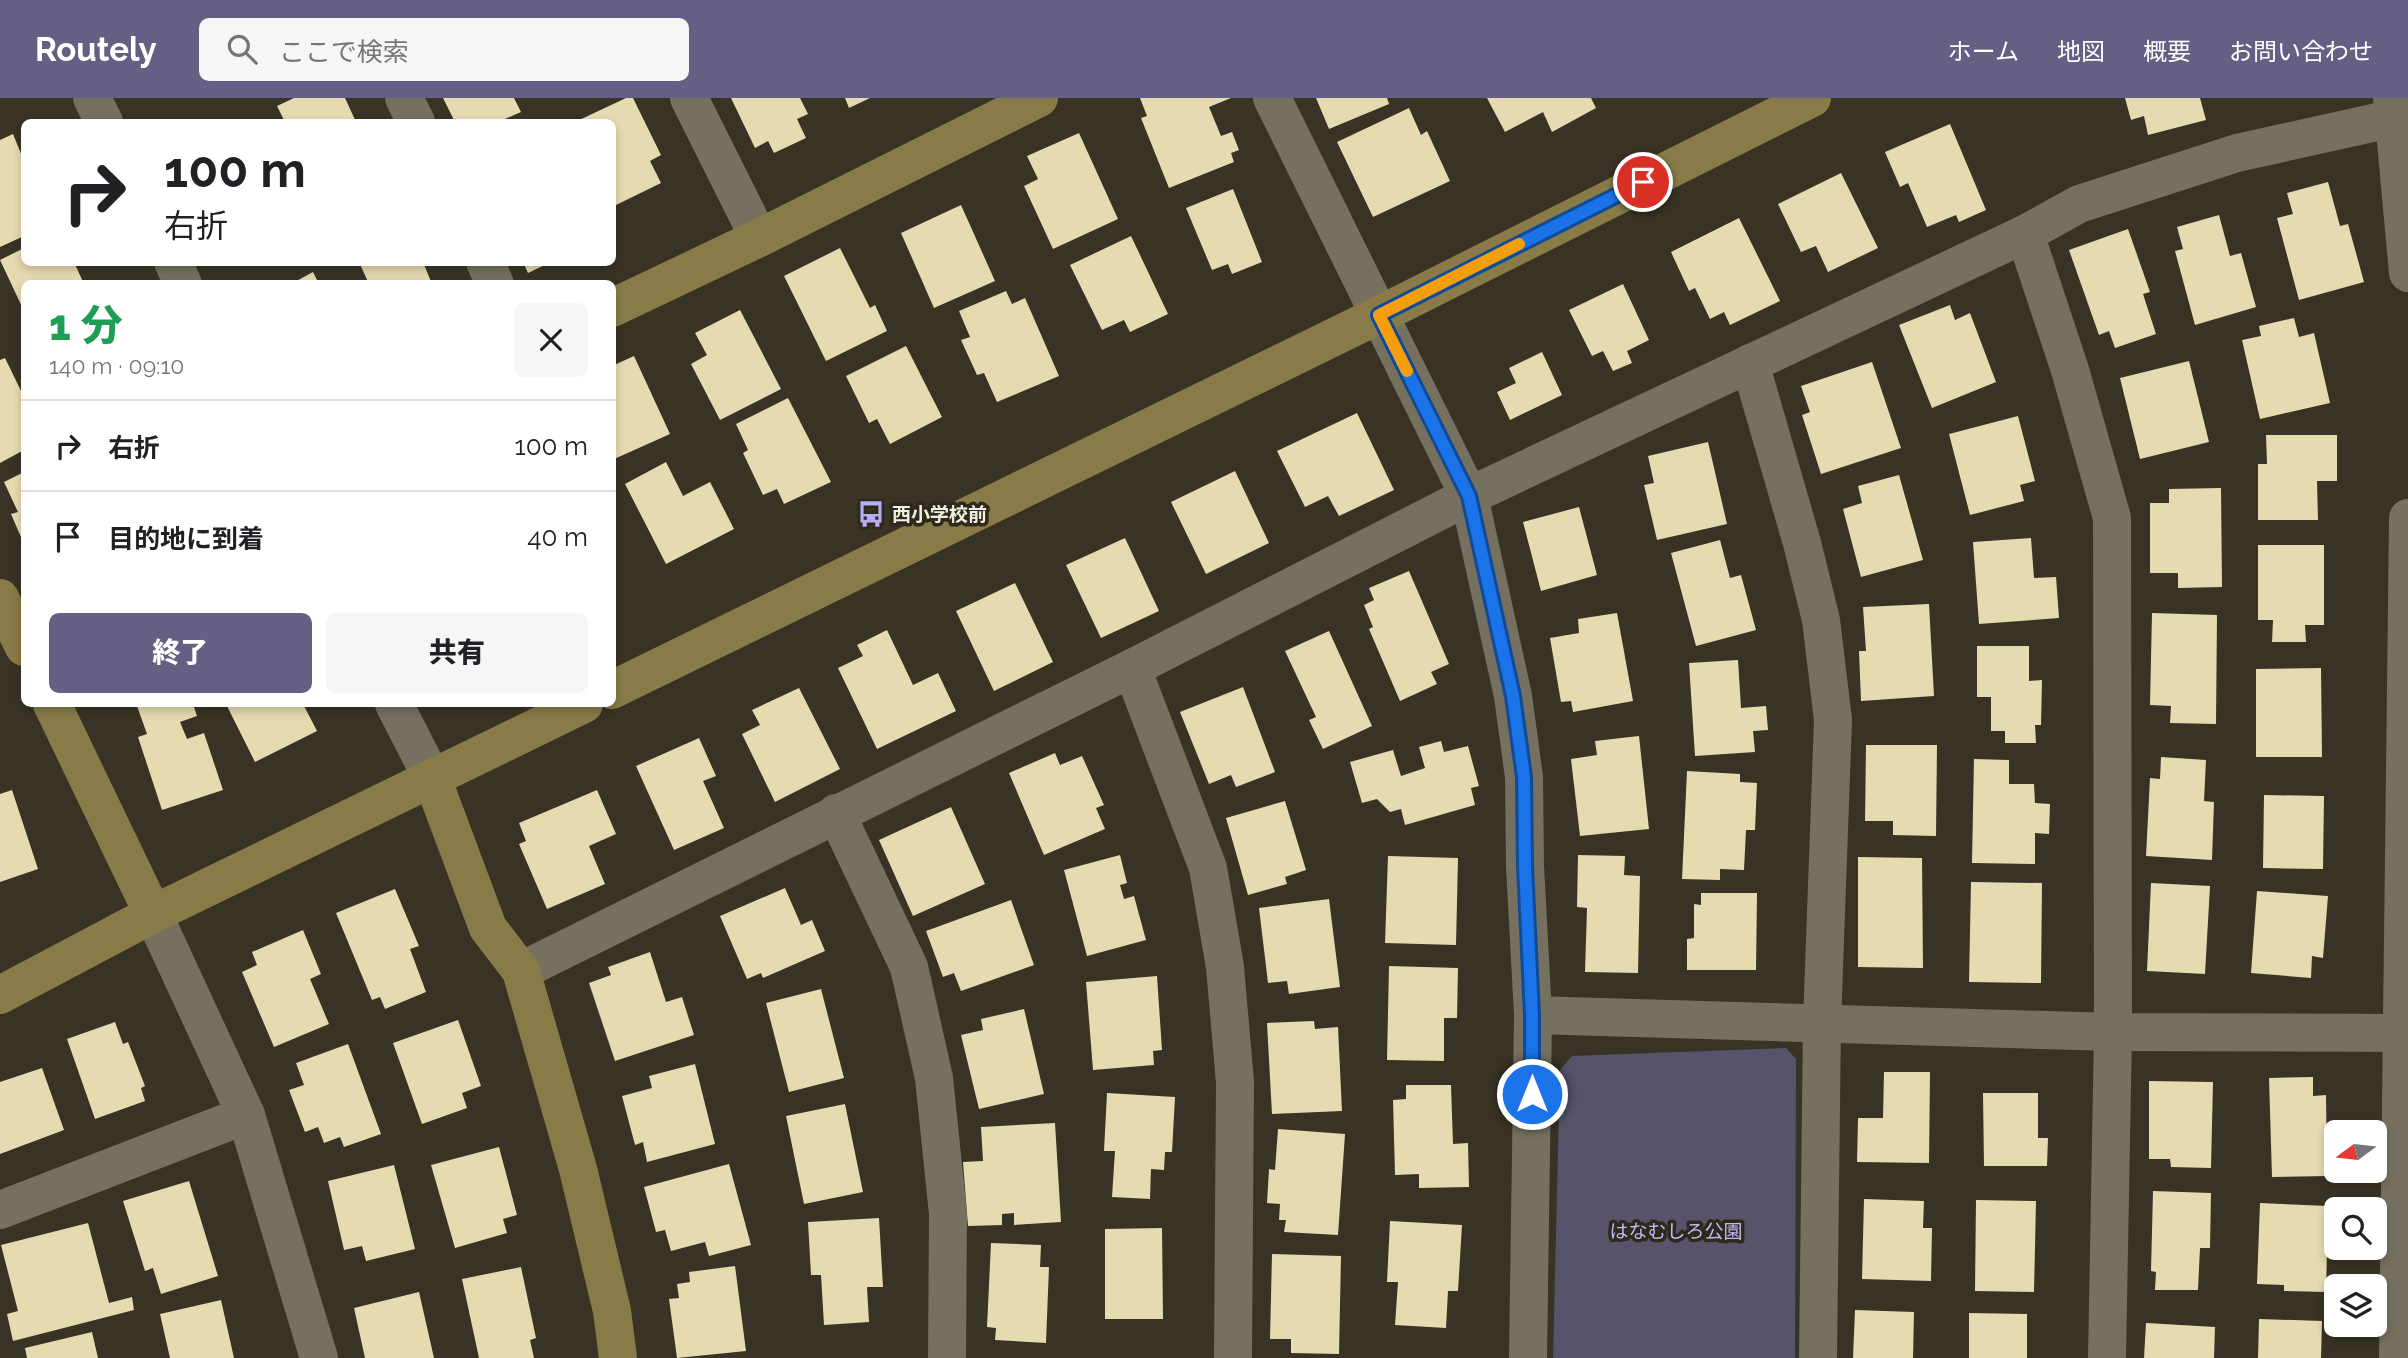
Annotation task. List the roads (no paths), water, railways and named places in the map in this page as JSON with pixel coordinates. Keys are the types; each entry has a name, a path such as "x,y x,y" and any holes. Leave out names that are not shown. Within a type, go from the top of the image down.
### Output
{"street":[{"path":"92,98 102,119"},
{"path":"404,98 414,119"},
{"path":"689,98 759,238"},
{"path":"616,306 759,238 988,109 1039,98"},
{"path":"1272,98 1469,496 1513,696 1524,777 1532,1015 1528,1358"},
{"path":"616,688 1379,315 1812,98"},
{"path":"521,971 1132,668 1469,496 2025,234 2079,204 2237,153 2398,112 2408,273"},
{"path":"2025,234 2070,370 2112,518 2113,1032 2107,1358"},
{"path":"1750,363 1802,543 1821,620 1833,720 1822,1023 1818,1358"},
{"path":"2398,1358 2405,1033 2408,518"},
{"path":"1132,668 1208,868 1225,967 1236,1082 1233,1358"},
{"path":"53,707 246,1115 319,1358"},
{"path":"396,707 432,778 488,928 521,971 578,1169 612,1311 618,1358"},
{"path":"0,995 153,914 578,707"},
{"path":"836,813 909,967 934,1077 948,1214 947,1358"},
{"path":"1532,1015 2113,1032 2405,1033"},
{"path":"0,1210 246,1115"}],"place":[{"name":"西小学校前","path":"871,514"}],"park label":[{"name":"はなむしろ公園","path":"1676,1231"}]}
